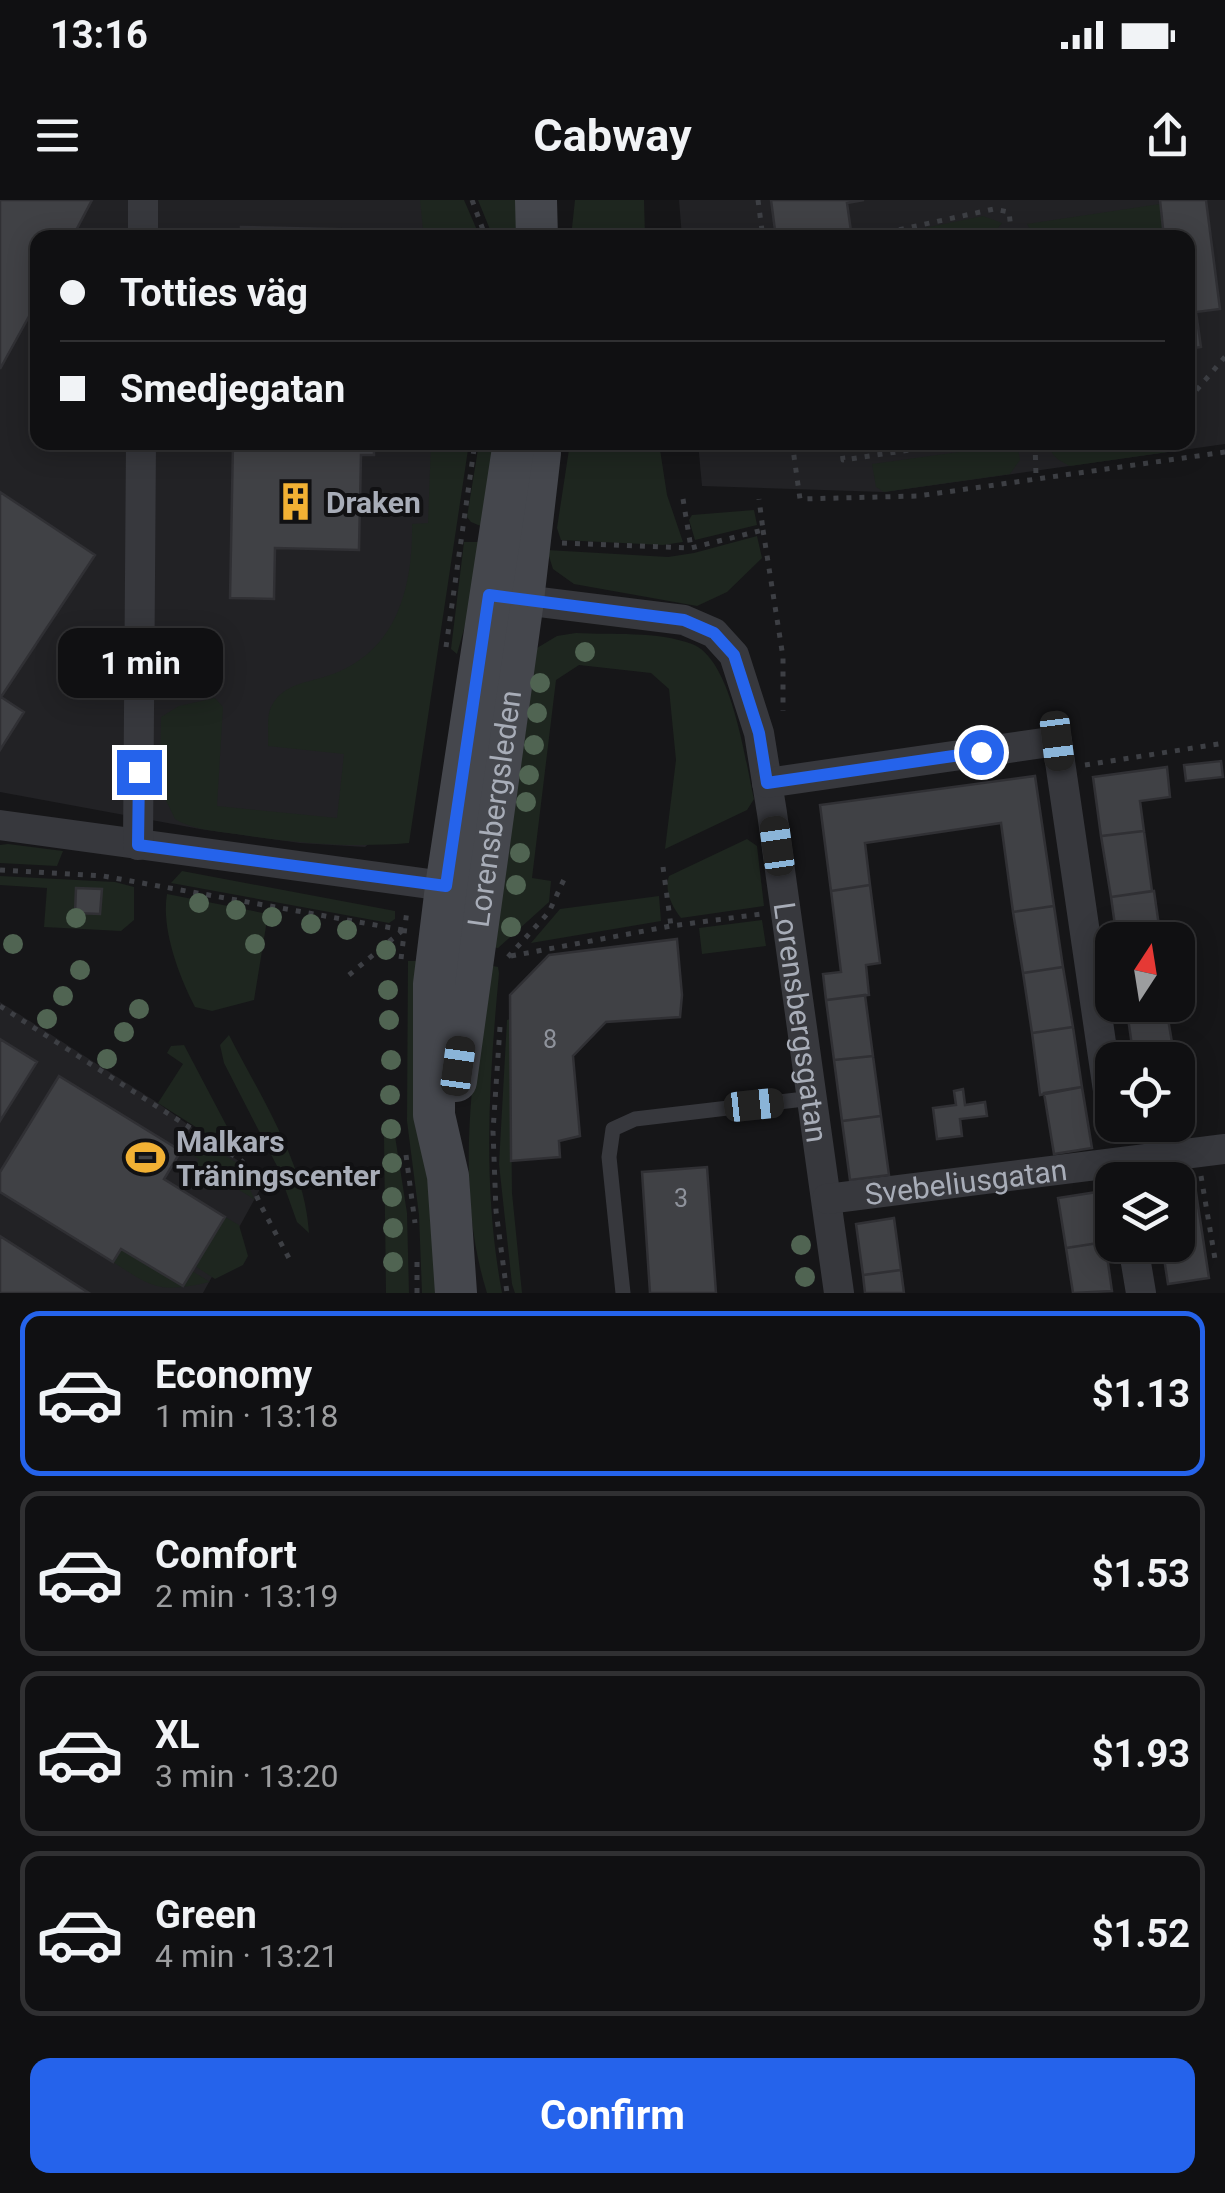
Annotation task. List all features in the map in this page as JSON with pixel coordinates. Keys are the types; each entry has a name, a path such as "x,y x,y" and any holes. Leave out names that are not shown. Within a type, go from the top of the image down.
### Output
{"street":[{"path":"143,200 143,230"},
{"path":"536,200 537,230"},
{"path":"138,845 141,450"},
{"name":"Lorensbergsleden","path":"456,1293 450,1194 465,889 506,598 496,534 512,450"},
{"name":"Lorensbergsleden","path":"496,534 537,450"},
{"name":"Lorensbergsgatan","path":"506,598 684,620 714,633 734,655 759,733 839,1293"},
{"path":"767,783 1059,755 1101,1042"},
{"path":"0,825 465,889"},
{"name":"Svebeliusgatan","path":"1164,1162 1211,1151"},
{"name":"Svebeliusgatan","path":"828,1199 1095,1174"},
{"name":"Lorensbergsleden","path":"450,1194 476,1293"},
{"path":"1135,1262 1140,1293"}],"lane":[{"path":"624,1293 608,1157 613,1130 635,1120 813,1098"}],"path":[{"path":"472,200 483,230"},
{"path":"758,200 762,230"},
{"path":"898,230 994,209 1008,212 1011,230"},
{"path":"1195,392 1225,357"},
{"path":"793,450 800,500 918,496 1225,452"},
{"path":"841,450 842,460 909,450"},
{"path":"1035,450 1036,477"},
{"path":"683,499 691,548"},
{"path":"758,499 782,658 784,724"},
{"path":"496,534 551,542 691,548 763,530"},
{"path":"1059,755 1225,743"},
{"path":"663,867 671,926"},
{"path":"0,870 103,876 403,930 348,974"},
{"path":"506,972 508,957 549,912 566,875"},
{"path":"508,957 671,926 786,910"},
{"path":"0,1006 242,1161 292,1262"},
{"path":"500,1018 493,1131 496,1211 507,1293"},
{"path":"1211,1151 1215,1260"}],"shaded area":[{"path":"0,200 423,200 426,230 30,230 30,450 449,450 402,815 365,847 300,843 200,829 0,792"},
{"path":"420,200 464,200 477,230 403,230 423,229"},
{"path":"478,200 517,200 519,230 490,230"},
{"path":"575,200 644,200 645,230 572,230"},
{"path":"679,200 1225,200 1225,444 1195,448 1195,230 681,230"},
{"path":"1160,204 1163,230 1031,230 1027,224"},
{"path":"983,216 1002,223 996,230 915,230"},
{"path":"431,450 468,450 409,843 301,842 204,830 175,819 160,788 161,717 179,706 215,698 223,707 217,806 337,818 344,754 268,746 269,711 282,693 353,664 386,634 404,593 412,524 428,523"},
{"path":"478,450 494,450 483,527 467,517"},
{"path":"569,450 660,450 667,495 683,542 663,545 561,540 557,528"},
{"path":"699,450 1182,450 884,492 702,486"},
{"path":"974,450 1018,450 1020,460 1010,474 884,492 876,487 872,464"},
{"path":"1051,450 1182,450 1070,466"},
{"path":"754,510 757,525 695,540 689,520 692,515"},
{"path":"757,536 762,558 727,592 697,606 574,584 553,569 547,550 668,557"},
{"path":"464,542 480,542 473,597 457,654 451,649"},
{"path":"576,633 664,637 692,644 706,653 735,712 754,799 747,810 665,849 676,760 669,689 651,673 579,665 556,680 532,878 551,881 549,902 498,948 489,947 532,651 557,636"},
{"path":"747,839 757,846 764,906 681,918 670,898 669,876"},
{"path":"0,845 63,851 57,866 0,863"},
{"path":"182,871 395,911 395,919 389,923 171,883"},
{"path":"0,876 115,882 134,887 134,920 121,931 44,927 47,888 0,885"},
{"path":"167,894 268,914 254,1000 212,1011 195,1007 169,937"},
{"path":"659,896 661,921 531,943 560,909"},
{"path":"762,920 766,946 702,954 699,928"},
{"path":"408,961 422,961 445,1293 422,1293 419,1215 407,1121"},
{"path":"487,965 498,967 499,973 489,1133 492,1213 502,1293 487,1293 477,1253 469,1171 472,1088"},
{"path":"0,1002 158,1103 265,1180 203,1293 0,1293"},
{"path":"510,1019 512,1193 522,1293 515,1293 512,1284 499,1164"},
{"path":"229,1035 290,1156 306,1207 309,1233 297,1222 277,1166 224,1063 220,1045"},
{"path":"184,1045 243,1157 158,1103 183,1064 167,1053 171,1046"},
{"path":"384,1136 395,1136 407,1213 409,1293 386,1293"},
{"path":"204,1142 240,1165 254,1199 196,1164 199,1159 188,1153"},
{"path":"225,1217 239,1225 248,1256 243,1265 215,1279 195,1266"},
{"path":"121,1249 182,1286 192,1271 210,1282 180,1287 168,1288 149,1283 113,1262"}],"building":[{"path":"0,200 92,200 76,230 30,230 30,315 0,369"},
{"path":"771,200 864,200 847,203 851,230 775,230"},
{"path":"1160,200 1206,200 1220,309 1196,312 1201,347 1195,348 1195,230 1163,230"},
{"path":"241,227 375,230 241,230"},
{"name":"Draken","path":"233,450 374,450 374,455 361,455 359,550 275,548 274,599 230,598"},
{"path":"0,492 95,555 1,697 24,712 0,750"},
{"path":"1221,761 1223,777 1186,781 1184,765"},
{"path":"1167,767 1170,797 1140,801 1144,831 1101,836 1093,777"},
{"path":"1035,776 1054,906 1013,912 1001,823 865,843 870,885 831,891 820,805"},
{"path":"1144,831 1152,891 1111,897 1101,836"},
{"path":"870,885 880,963 866,965 869,995 826,1000 823,974 841,972 831,891"},
{"path":"76,888 102,889 100,914 75,913"},
{"path":"1154,891 1158,922 1114,922 1111,897"},
{"path":"1054,906 1063,967 1023,973 1013,912"},
{"path":"677,939 680,1017 606,1022 573,1056 580,1136 559,1141 560,1157 511,1161 510,995 549,955"},
{"path":"1063,967 1073,1027 1032,1033 1023,973"},
{"path":"865,995 873,1056 834,1060 826,1000"},
{"path":"1129,1022 1169,1022 1172,1042 1131,1042"},
{"path":"1073,1027 1082,1087 1040,1095 1032,1033"},
{"path":"0,1039 37,1062 0,1121"},
{"path":"873,1056 881,1116 842,1121 834,1060"},
{"path":"59,1076 181,1151 164,1179 225,1217 183,1286 121,1249 113,1262 0,1192 0,1172"},
{"path":"1082,1087 1092,1148 1054,1154 1044,1093"},
{"path":"963,1089 965,1105 985,1102 987,1116 960,1119 962,1136 937,1139 933,1108 956,1105 954,1091"},
{"path":"881,1116 889,1175 850,1180 842,1121"},
{"path":"707,1167 716,1293 650,1293 642,1172"},
{"path":"1195,1186 1209,1278 1168,1284 1165,1262 1195,1262"},
{"path":"1095,1192 1095,1244 1066,1248 1058,1198"},
{"path":"894,1218 901,1270 863,1275 856,1224"},
{"path":"0,1236 89,1293 0,1293"},
{"path":"1095,1244 1095,1262 1108,1262 1112,1291 1073,1293 1066,1248"},
{"path":"901,1270 904,1293 865,1293 863,1275"}],"place":[{"name":"Draken","path":"296,502"},
{"name":"Malkars Träningscenter","path":"146,1158"}],"route":[{"path":"139,772 138,845 446,886 489,595 684,620 714,633 734,655 759,733 767,783 981,752"}]}
